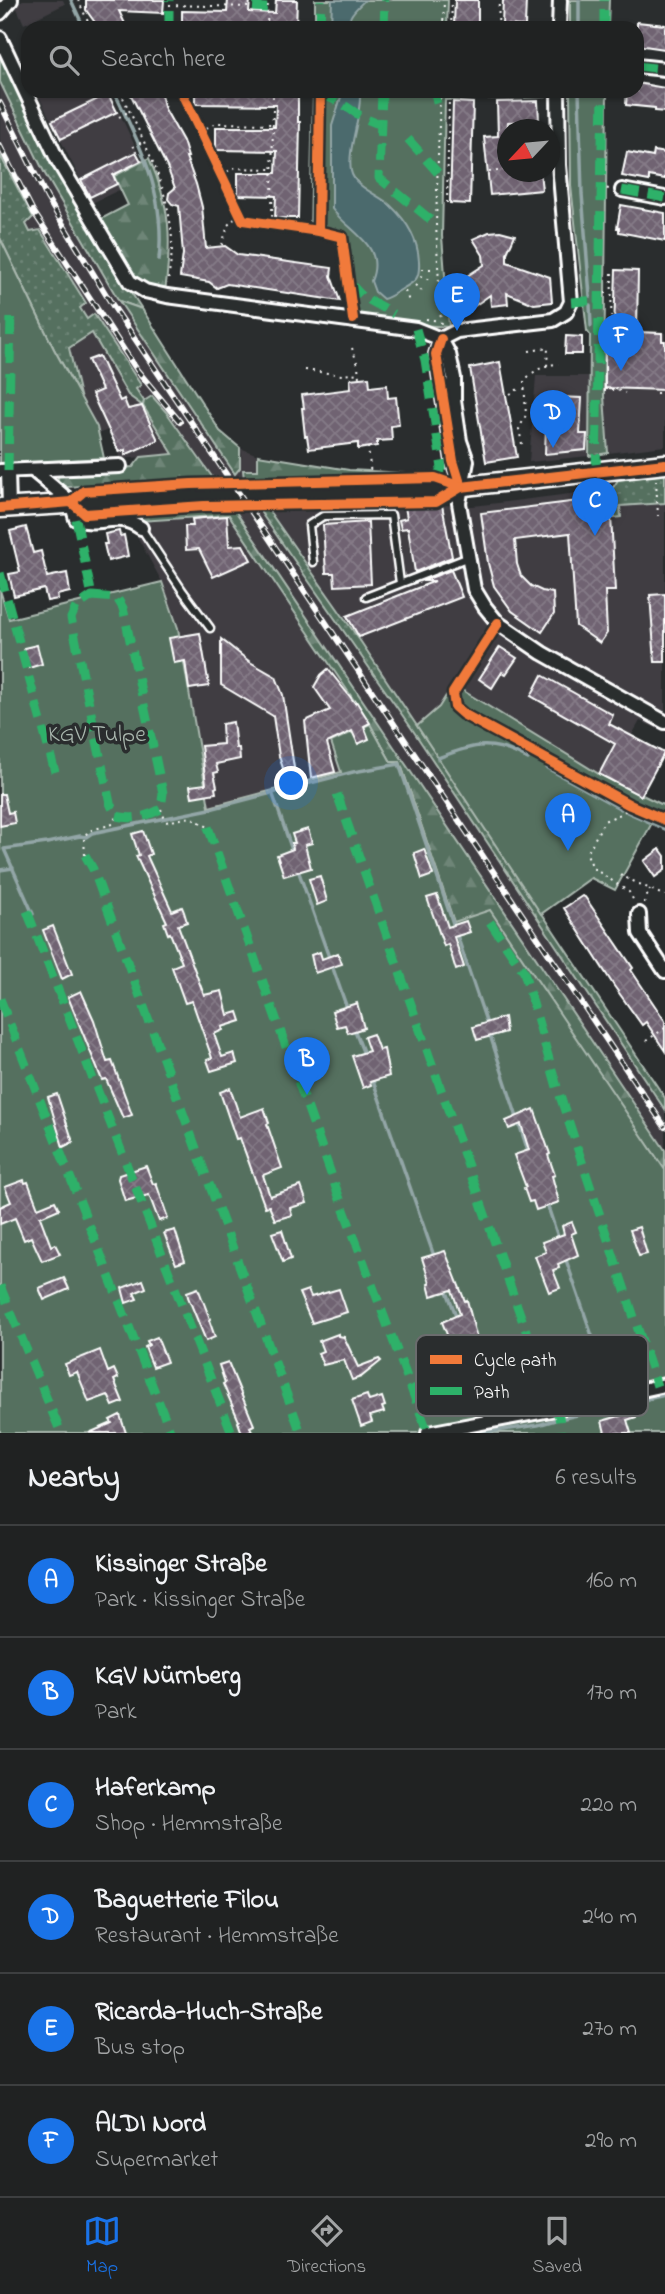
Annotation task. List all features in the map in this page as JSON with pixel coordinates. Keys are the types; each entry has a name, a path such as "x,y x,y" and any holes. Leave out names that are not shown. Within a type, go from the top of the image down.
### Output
{"street":[{"path":"0,13 11,0"},
{"path":"559,21 560,0"},
{"path":"0,38 21,83"},
{"path":"644,67 665,69"},
{"path":"28,98 58,161 130,282 145,291 416,328 441,339 449,354 460,441 467,461 459,503 474,589 498,623 565,660 665,722"},
{"path":"441,339 457,331 553,320 566,312 571,302 559,165 558,98"},
{"path":"616,189 665,198"},
{"path":"120,466 4,471 5,508 74,511 214,495 410,492 660,464"},
{"path":"34,471 86,522 129,519 141,528"},
{"path":"639,914 640,933 665,971"},
{"path":"428,1433 519,1416"}],"lane":[{"path":"313,562 309,525 323,516 391,515 400,583"},
{"path":"141,528 211,628"},
{"path":"366,597 468,557"}],"path":[{"path":"78,0 87,21"},
{"path":"221,6 222,0"},
{"path":"267,21 268,0"},
{"path":"443,0 443,21"},
{"path":"452,0 452,21"},
{"path":"498,21 499,0"},
{"path":"169,5 253,7"},
{"path":"443,16 452,16"},
{"path":"123,98 163,185 172,244 167,296"},
{"path":"272,224 273,98"},
{"path":"440,98 436,224 441,339"},
{"path":"447,203 449,98"},
{"path":"119,117 129,112"},
{"path":"200,131 217,123 273,124"},
{"path":"133,147 143,142"},
{"path":"221,175 234,168 272,169"},
{"path":"489,172 497,171"},
{"path":"600,187 616,189"},
{"path":"222,245 228,225 240,214"},
{"path":"422,269 432,270"},
{"path":"611,324 612,270"},
{"path":"420,276 430,280"},
{"path":"415,285 423,292"},
{"path":"405,291 409,301"},
{"path":"598,293 612,293"},
{"path":"352,348 359,378"},
{"path":"529,351 548,348 547,366"},
{"path":"510,394 523,386 529,376 547,366 559,364"},
{"path":"304,370 342,375 359,373"},
{"path":"617,382 617,390"},
{"path":"522,443 519,429 526,415 527,405 523,386"},
{"path":"597,390 617,390 625,393"},
{"path":"656,393 665,393"},
{"path":"514,431 519,429"},
{"path":"368,447 372,480"},
{"path":"658,516 660,464"},
{"path":"630,805 622,813 604,821 587,854 593,868 629,892 639,914"},
{"path":"161,809 166,822 191,817 208,827"},
{"path":"85,855 85,837 88,831 113,824 116,816"},
{"path":"620,875 665,896"},
{"path":"639,914 650,889"},
{"path":"646,1041 665,1028"}],"shaded area":[{"path":"23,0 63,0 65,4 30,21 23,21 15,4"},
{"path":"0,82 45,174 119,301 235,473 242,456 240,448 258,455 258,470 243,470 244,479 213,478 152,396 144,401 136,389 141,385 92,333 128,395 143,406 173,454 121,459 108,430 98,434 97,426 54,349 0,238"},
{"path":"40,98 112,98 142,161 114,175 121,189 92,203"},
{"path":"605,331 665,333 665,446 608,453 604,396"},
{"path":"536,376 589,376 589,456 529,462"},
{"path":"665,482 665,732 640,721 607,778 462,690 498,633 489,627 439,707 417,726 269,511 473,506"},
{"path":"234,509 259,510 412,729 665,1110 665,1150"},
{"path":"130,515 140,521 229,515 370,724 331,742 342,772 209,807 178,628 162,582 126,516"}],"green space":[{"path":"315,0 448,0 447,21 315,21"},
{"path":"570,0 609,0 608,21 570,21"},
{"path":"0,48 21,88 21,98 27,98 123,280 142,309 119,301 45,174 0,82"},
{"path":"313,98 512,98 445,100 442,236 449,327 348,315 337,243 331,239 310,236"},
{"path":"570,98 607,98 604,396 608,453 589,456 590,335 587,331 571,186"},
{"path":"0,155 33,217 26,224 30,232 40,230 86,303 80,308 87,319 94,314 141,385 136,389 144,401 143,406 128,395 92,333 69,348 80,396 0,238"},
{"path":"149,158 162,192 168,224 169,256 165,292 138,285 95,222 128,205 114,176"},
{"path":"0,238 54,349 97,427 104,458 0,464"},
{"path":"119,301 142,309 220,431 240,448 240,468 235,474"},
{"path":"152,396 213,478 66,487 58,483 58,476 121,473 120,468 133,467 141,457 173,454 143,406 144,401"},
{"path":"258,455 349,470 407,473 244,479 243,470 258,470"},
{"path":"665,474 665,503 620,506 621,517 614,518 612,489 618,480"},
{"path":"234,509 665,1150 665,1170 528,969 454,923 400,762 391,762 370,724 229,515 140,521 130,515 134,512"},
{"path":"259,510 269,511 361,642 665,1098 665,1110 412,729"},
{"name":"KGV Tulpe","path":"162,582 178,628 209,807 341,772 331,742 370,724 391,762 400,762 454,922 490,910 665,1170 665,1433 0,1433 0,590 9,619"},
{"path":"489,627 498,633 462,690 599,774 665,806 665,829 652,823 615,890 591,878 541,914 417,726 439,707"}],"water":[{"path":"332,0 365,0 349,21 331,21"},
{"path":"341,98 360,98 350,162 353,177 390,205 414,238 419,267 416,279 383,299 375,292 371,281 374,258 370,249 332,209 332,126"}],"building":[{"path":"86,0 164,0 163,13 119,11 124,21 94,21 86,10"},
{"path":"228,0 250,0 249,12 275,13 276,0 297,0 296,21 182,21 182,11 227,12"},
{"path":"455,0 478,0 478,21 454,21"},
{"path":"503,0 526,0 525,21 502,21"},
{"path":"644,23 665,25 665,49 644,46"},
{"path":"644,84 665,88 665,112 655,111 655,108 626,105 626,98 644,98"},
{"path":"100,98 110,98 117,112 61,139 52,121"},
{"path":"132,98 162,98 183,141 196,184 202,207 206,248 225,246 238,255 332,268 331,276 340,301 227,284 217,288 209,282 180,277 183,254 179,206 168,199 169,193 175,188"},
{"path":"195,98 298,98 298,218 275,218 276,196 238,195 238,173 276,173 277,151 216,150 216,127 275,127 276,105 195,104"},
{"path":"538,101 539,119 498,119 497,102"},
{"path":"453,102 473,103 470,204 450,203"},
{"path":"497,136 497,182 541,182 542,190 490,195 484,137"},
{"path":"654,151 665,153 665,179 649,176 649,181 622,176 627,152 653,157"},
{"path":"136,152 141,161 113,175 117,184 90,197 81,180"},
{"path":"621,205 665,213 665,241 619,232 617,228"},
{"path":"500,231 515,235 507,253 507,262 550,277 552,302 534,304 507,293 508,304 491,306 490,295 467,311 449,313 446,288 484,265 483,255 473,239 489,232"},
{"path":"616,270 638,271 637,332 662,333 662,341 665,341 665,390 605,388 605,339 613,339"},
{"path":"566,336 582,337 582,354 565,354"},
{"path":"99,356 120,401 124,399 128,409 142,406 158,440 125,455 125,450 119,452 92,394 102,390 88,360"},
{"path":"500,362 517,457 486,462 470,368"},
{"path":"369,377 370,387 387,385 388,398 396,397 399,425 391,426 392,440 377,441 377,446 358,449 358,443 309,449 305,436 302,395 351,389 350,379"},
{"path":"558,397 582,398 580,434 587,434 586,450 545,454 546,424 557,424"},
{"path":"610,497 615,591 605,591 607,633 600,643 576,626 570,533 515,540 521,576 531,586 553,593 554,614 542,632 512,611 494,586 481,513"},
{"path":"442,505 452,557 415,572 408,528 401,529 399,520 407,518 405,507"},
{"path":"227,516 229,546 243,545 251,560 213,577 199,549 186,550 185,526 193,526 192,519"},
{"path":"368,522 371,584 335,586 334,573 326,573 323,525"},
{"path":"26,527 33,553 41,551 47,577 67,573 70,592 57,595 58,599 47,601 44,589 14,596 9,574 20,572 10,531"},
{"path":"119,531 120,536 124,535 128,556 108,561 105,534"},
{"path":"451,570 462,597 359,637 347,616 435,581 422,581"},
{"path":"665,594 665,662 655,662 650,595"},
{"path":"200,633 209,686 189,689 185,661 174,663 169,638"},
{"path":"221,639 250,662 276,677 283,695 298,794 292,796 279,756 273,716 221,685"},
{"path":"37,645 42,664 29,668 24,648"},
{"path":"500,647 517,658 506,674 502,672 492,688 479,679"},
{"path":"328,669 355,703 356,701 370,723 364,726 369,739 358,744 352,731 327,743 335,772 311,778 305,721 330,710 314,687"},
{"path":"542,675 613,715 609,724 664,753 641,796 599,774 615,744 531,696"},
{"path":"233,722 240,759 216,764 216,793 192,797 190,786 206,784 201,746 223,744 222,724"},
{"path":"0,794 4,794 8,813 13,812 15,823 0,826"},
{"path":"308,829 312,843 305,845 311,868 284,876 277,855 293,849 292,843 295,843 292,834"},
{"path":"143,831 151,854 147,856 172,911 182,907 184,912 187,922 178,925 204,995 222,991 228,1015 238,1012 241,1021 222,1027 223,1030 214,1034 222,1057 234,1053 237,1063 211,1071 207,1060 212,1058 192,1001 185,1003 172,967 182,963 170,933 168,934 164,923 167,922 136,856 139,855 132,834"},
{"path":"424,849 433,875 422,879 414,853"},
{"path":"660,849 665,856 665,870 655,877 644,861"},
{"path":"320,876 327,901 317,905 309,879"},
{"path":"437,895 448,927 466,921 470,932 454,937 464,967 456,970 448,944 444,946 427,898"},
{"path":"582,896 633,968 631,970 665,1021 665,1051 646,1022 642,1025 614,986 564,908"},
{"path":"53,926 72,974 62,979 43,930"},
{"path":"320,952 322,959 338,953 342,964 315,973 311,955"},
{"path":"81,991 94,1020 107,1062 112,1061 132,1115 123,1118 106,1079 102,1080 68,997"},
{"path":"357,1003 364,1028 348,1033 345,1025 337,1027 332,1011"},
{"path":"504,1017 506,1032 477,1040 473,1027"},
{"path":"373,1034 379,1050 384,1049 389,1076 370,1082 371,1085 363,1088 352,1056 369,1051 364,1037"},
{"path":"230,1088 240,1117 264,1108 282,1168 263,1175 270,1196 301,1186 307,1203 290,1208 292,1215 275,1220 269,1206 265,1207 240,1138 236,1139 220,1092"},
{"path":"57,1094 73,1142 63,1147 48,1097"},
{"path":"534,1109 550,1154 548,1155 555,1175 552,1176 559,1202 536,1210 533,1201 529,1202 514,1155 529,1150 521,1124 509,1129 506,1121"},
{"path":"146,1166 153,1184 156,1183 168,1218 159,1221 149,1195 125,1201 118,1179 119,1175"},
{"path":"24,1180 25,1183 28,1182 38,1208 55,1201 59,1209 40,1217 51,1246 55,1244 60,1254 42,1261 31,1237 24,1240 15,1218 0,1224 0,1207 11,1202 5,1187"},
{"path":"572,1222 576,1232 571,1234 578,1255 558,1264 559,1268 553,1270 560,1288 549,1292 535,1256 546,1252 542,1242 564,1234 562,1226"},
{"path":"639,1227 647,1254 639,1256 630,1230"},
{"path":"175,1230 185,1261 176,1264 164,1233"},
{"path":"282,1230 291,1259 283,1262 272,1233"},
{"path":"445,1251 465,1301 467,1300 476,1335 447,1335 442,1322 460,1314 452,1290 431,1296 422,1258"},
{"path":"64,1278 69,1289 44,1300 39,1288"},
{"path":"143,1280 146,1288 134,1293 137,1299 126,1303 122,1288"},
{"path":"198,1288 215,1337 206,1341 187,1292"},
{"path":"339,1289 347,1312 312,1323 299,1293 308,1290 311,1297"},
{"path":"338,1334 344,1337 358,1367 379,1359 381,1361 361,1377 352,1380 344,1360 323,1365 318,1353 323,1351 319,1341"},
{"path":"157,1337 167,1362 153,1367 145,1347 149,1345 147,1341"},
{"path":"100,1350 108,1372 114,1369 118,1378 114,1380 123,1402 113,1406 108,1395 89,1402 77,1372 69,1375 65,1364"},
{"path":"228,1362 254,1425 250,1427 252,1431 247,1433 242,1433 223,1384 225,1383 219,1365"},
{"path":"367,1395 369,1401 382,1397 384,1412 370,1416 372,1422 361,1426 352,1400"},
{"path":"120,1415 126,1433 89,1433 112,1423 110,1420"},
{"path":"620,1416 636,1417 627,1420 631,1433 605,1433 602,1421"}],"waterway":[{"path":"71,0 81,21"},
{"path":"579,0 579,21"},
{"path":"117,98 142,152 155,192 159,213 159,260"},
{"path":"579,98 582,194 590,296"},
{"path":"590,305 591,326"},
{"path":"438,758 463,749 493,746 528,759"},
{"path":"399,764 487,1024"},
{"path":"33,914 4,849 86,837 92,833 210,809 353,772 400,764"},
{"path":"547,768 621,809"},
{"path":"272,792 293,853"},
{"path":"627,812 665,829"},
{"path":"297,867 347,1008"},
{"path":"0,870 13,868"},
{"path":"354,1029 364,1054"},
{"path":"489,1032 529,1154"},
{"path":"372,1078 434,1256"},
{"path":"547,1204 559,1240"},
{"path":"565,1257 592,1335"},
{"path":"446,1289 457,1318"},
{"path":"648,1399 665,1395"},
{"path":"564,1418 573,1416"},
{"path":"482,1433 555,1420"}],"railway":[{"path":"0,103 47,198 113,306 665,1127"},
{"path":"0,146 33,211 137,370 180,422"}],"marked path":[{"path":"169,0 169,21"},
{"path":"320,21 321,0"},
{"path":"384,21 385,0"},
{"path":"604,0 604,21"},
{"path":"253,7 267,8"},
{"path":"644,67 665,69"},
{"path":"330,98 381,124"},
{"path":"382,98 379,178 436,224"},
{"path":"432,100 440,98"},
{"path":"596,472 603,98"},
{"path":"408,139 438,173"},
{"path":"622,190 665,198"},
{"path":"349,282 362,296 394,314"},
{"path":"571,302 598,300"},
{"path":"8,471 11,312"},
{"path":"416,329 425,360 442,468 435,478 436,484"},
{"path":"76,519 92,596"},
{"path":"0,573 55,772"},
{"path":"92,596 117,598 123,608 163,793 161,809 145,816 116,816 110,803 71,618 76,607 92,596"},
{"path":"337,794 527,1335"},
{"path":"208,827 341,1202 416,1401"},
{"path":"85,855 93,869 301,1433"},
{"path":"27,911 232,1433"},
{"path":"490,922 524,972 557,1087 640,1335"},
{"path":"0,999 171,1433"},
{"path":"0,1286 61,1433"},
{"path":"648,1359 657,1386"},
{"path":"422,1416 428,1433"},
{"path":"559,1416 561,1433"}],"cycle path":[{"path":"184,98 243,220 342,237 353,319"},
{"path":"318,231 320,98"},
{"path":"441,339 436,354 453,461 461,487"},
{"path":"71,502 85,514 204,506 436,502 461,487 665,464"},
{"path":"0,508 71,502 84,491 191,484 435,478 461,487"},
{"path":"498,623 453,693 455,707 463,714 630,805 665,820"}],"place":[{"name":"Ricarda-Huch-Straße","path":"457,331"},
{"name":"ALDI Nord","path":"621,371"},
{"name":"Baguetterie Filou","path":"553,448"},
{"name":"Haferkamp","path":"595,536"},
{"name":"Kissinger Straße","path":"568,851"},
{"name":"KGV Nürnberg","path":"307,1095"}]}
